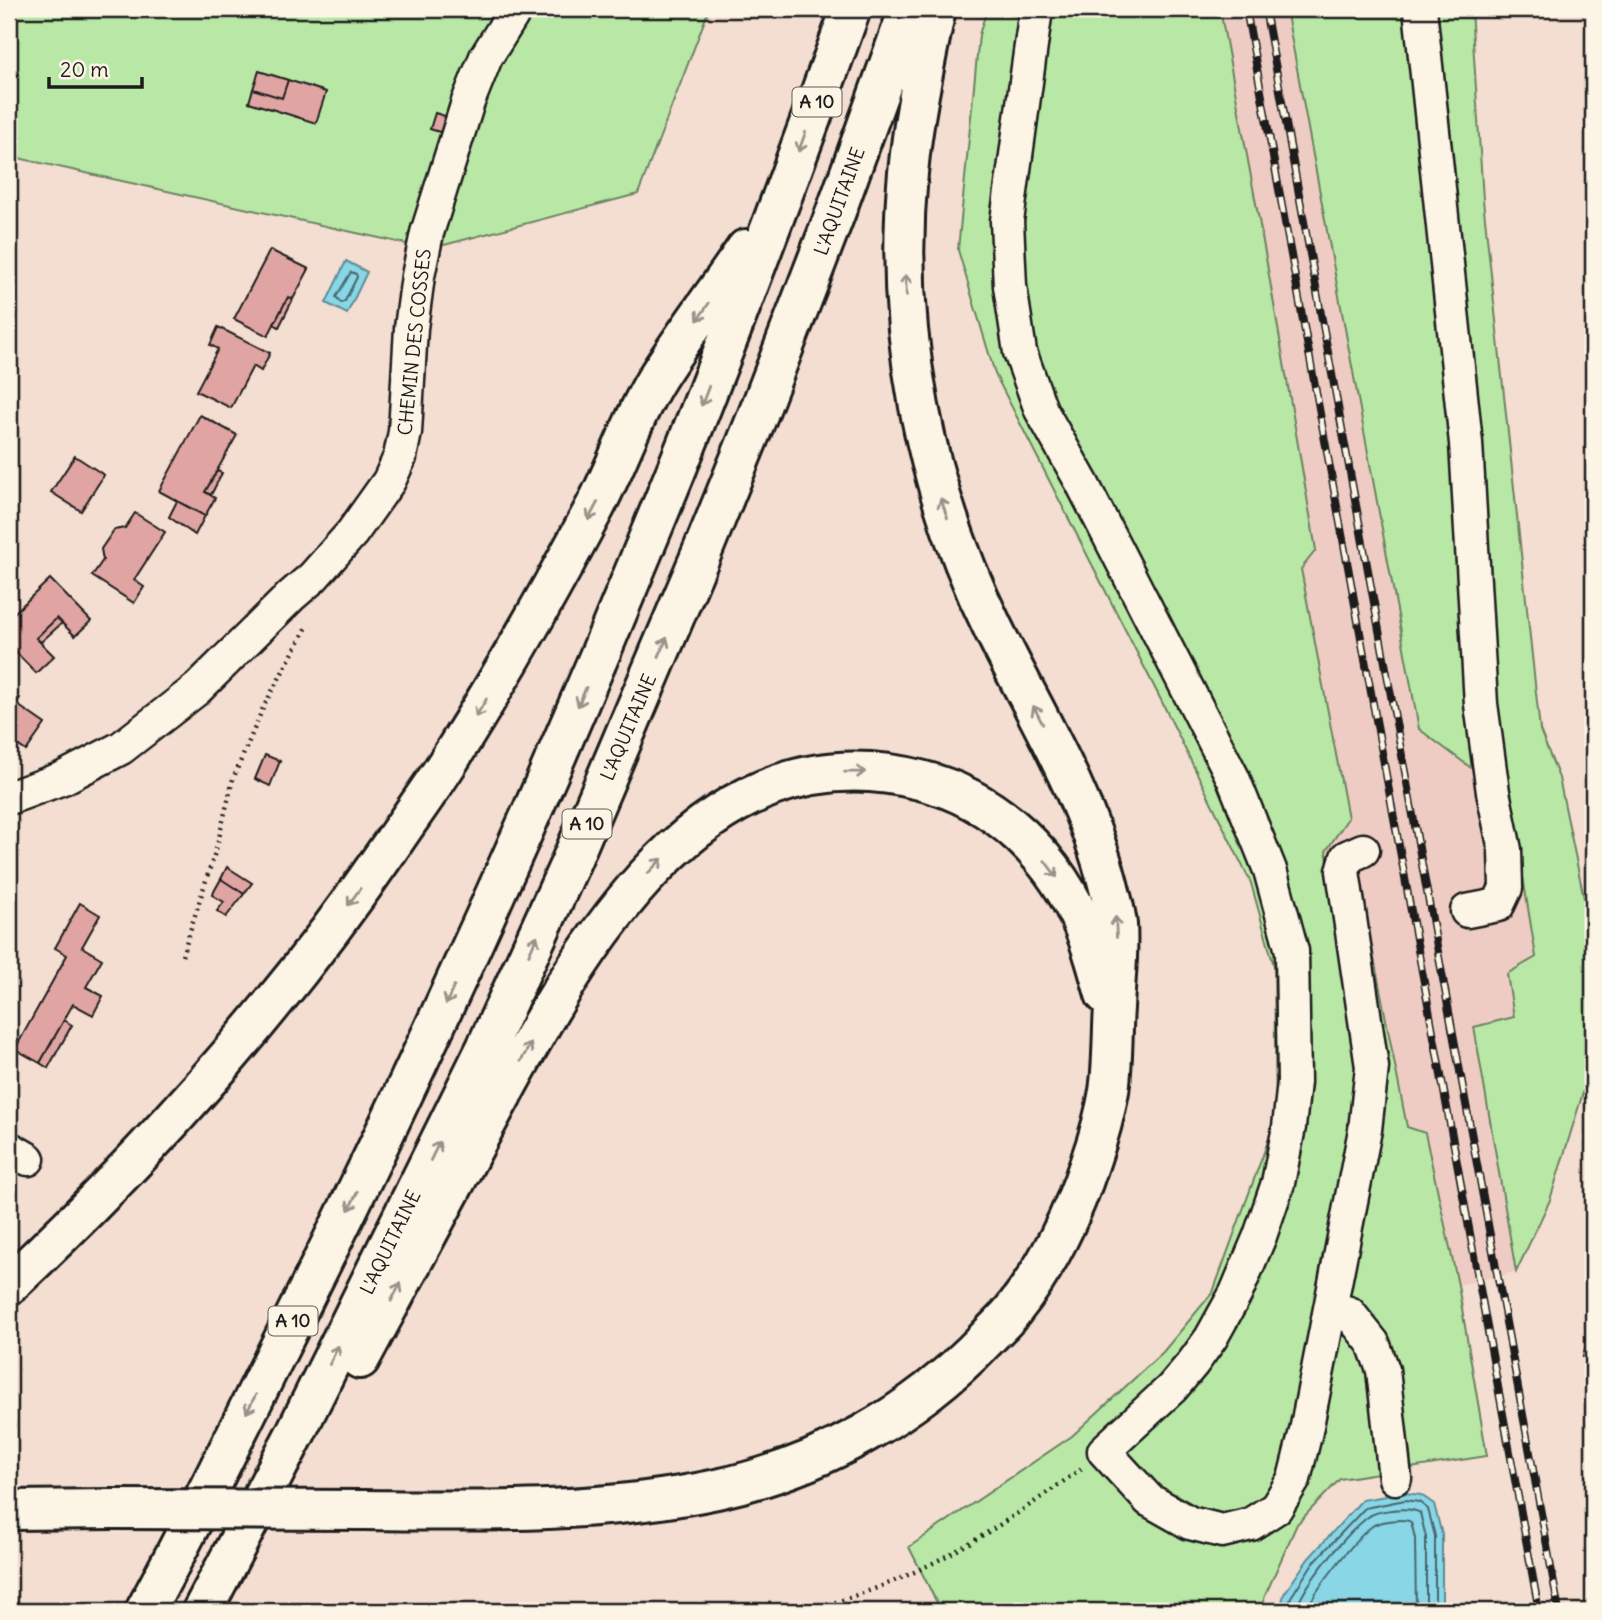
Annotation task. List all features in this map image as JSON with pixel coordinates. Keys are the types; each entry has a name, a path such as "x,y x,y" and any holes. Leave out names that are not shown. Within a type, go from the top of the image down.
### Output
{"highway":[{"name":"A 10","path":"145,1611 323,1263 519,844 654,526 783,195 851,9"},
{"name":"L'AQUITAINE","path":"202,1611 295,1434 486,1048 569,866 704,550 835,214 909,9"},
{"path":"9,1510 518,1511 596,1507 677,1497 762,1478 834,1451 901,1413 960,1367 1014,1309 1058,1241 1083,1184 1102,1126 1111,1069 1117,924 1103,866 1082,807 991,624 961,555 925,443 912,370 905,232 908,173 916,108 936,9"},
{"path":"9,1285 162,1133 251,1032 373,871 451,758 541,607 596,506 654,383 783,195"},
{"path":"216,1611 305,1460 548,1013 589,948 621,906 656,865 690,833 714,816 768,787 821,774 893,773 930,782 966,797 1023,836 1048,864 1068,893 1086,932 1113,1020"}],"street":[{"name":"CHEMIN DES COSSES","path":"9,798 63,778 121,748 197,690 313,577 352,533 389,481 400,457 405,432 411,328 427,233 481,68 516,9"},
{"path":"1036,9 1007,221 1010,286 1020,352 1041,410 1082,483 1233,778 1270,870 1292,951 1294,1082 1289,1127 1278,1183 1260,1236 1236,1293 1211,1338 1193,1363 1172,1388 1104,1451 1149,1500 1190,1523 1222,1531 1251,1524 1276,1508 1294,1479 1306,1431 1365,1130 1372,1067 1343,871 1347,858 1363,850"},
{"path":"1420,9 1466,443 1481,704 1493,792 1505,850 1506,888 1498,905 1467,911"},
{"path":"1331,1308 1349,1313 1373,1343 1382,1370 1395,1478"}],"path":[{"path":"182,956 217,846 233,779 263,708 308,626 311,613 291,596"},
{"path":"808,1611 875,1589 952,1552 1040,1499 1104,1451"},
{"path":"337,1611 370,1604 434,1611"}],"shaded area":[{"path":"1220,9 1286,9 1386,551 1510,797 1536,958 1514,1017 1475,1027 1516,1272 1458,1285 1425,1134 1407,1128 1366,913 1338,908 1326,851 1348,818 1301,568 1266,258"}],"green space":[{"path":"9,9 709,9 638,194 429,249 9,156"},
{"path":"987,9 1220,9 1316,550 1301,569 1348,818 1326,851 1338,907 1365,912 1407,1127 1425,1133 1458,1285 1487,1456 1340,1479 1297,1524 1264,1598 1265,1611 941,1611 909,1547 1072,1436 1163,1352 1213,1292 1276,1119 1274,966 1251,883 995,374 958,250 979,35"},
{"path":"1286,9 1471,9 1483,200 1540,730 1559,778 1593,941 1593,1060 1550,1200 1516,1272 1474,1027 1514,1017 1507,974 1536,957 1510,797 1419,729"}],"water":[{"path":"346,261 367,272 347,314 326,303"},
{"path":"1405,1493 1421,1495 1434,1504 1442,1535 1442,1611 1280,1611 1284,1594 1308,1559 1362,1500"}],"building":[{"path":"259,71 288,80 282,98 253,89"},
{"path":"288,80 326,92 316,123 249,102 253,89 282,98"},
{"path":"435,113 451,118 446,134 430,129"},
{"path":"270,250 309,269 293,299 288,297 268,336 234,319"},
{"path":"288,297 293,299 279,327 274,324"},
{"path":"218,327 270,353 261,371 253,366 231,408 196,391 218,349 210,345"},
{"path":"200,415 237,435 205,492 215,498 205,516 159,491"},
{"path":"75,456 104,475 81,511 51,492"},
{"path":"217,471 222,473 211,495 205,492"},
{"path":"177,501 205,516 195,535 169,517"},
{"path":"135,513 165,532 134,580 144,587 134,603 92,576 103,560 101,549 114,530 125,528"},
{"path":"50,579 91,621 75,636 57,618 36,638 54,656 36,673 9,645 9,618"},
{"path":"57,618 62,623 41,642 36,638"},
{"path":"9,690 20,698 16,704 9,699"},
{"path":"9,699 45,724 26,751 9,739"},
{"path":"265,755 280,761 270,786 255,779"},
{"path":"227,867 252,883 244,894 221,879"},
{"path":"221,879 244,894 226,917 217,911 224,902 212,895"},
{"path":"80,903 100,915 82,947 102,959 86,987 103,996 93,1015 73,1004 40,1063 15,1049 67,955 55,948"},
{"path":"64,1020 72,1025 48,1068 40,1063"},
{"path":"1593,1320 1593,1360 1583,1357"}],"railway":[{"path":"1246,9 1539,1611"},
{"path":"1265,9 1559,1611"}]}
